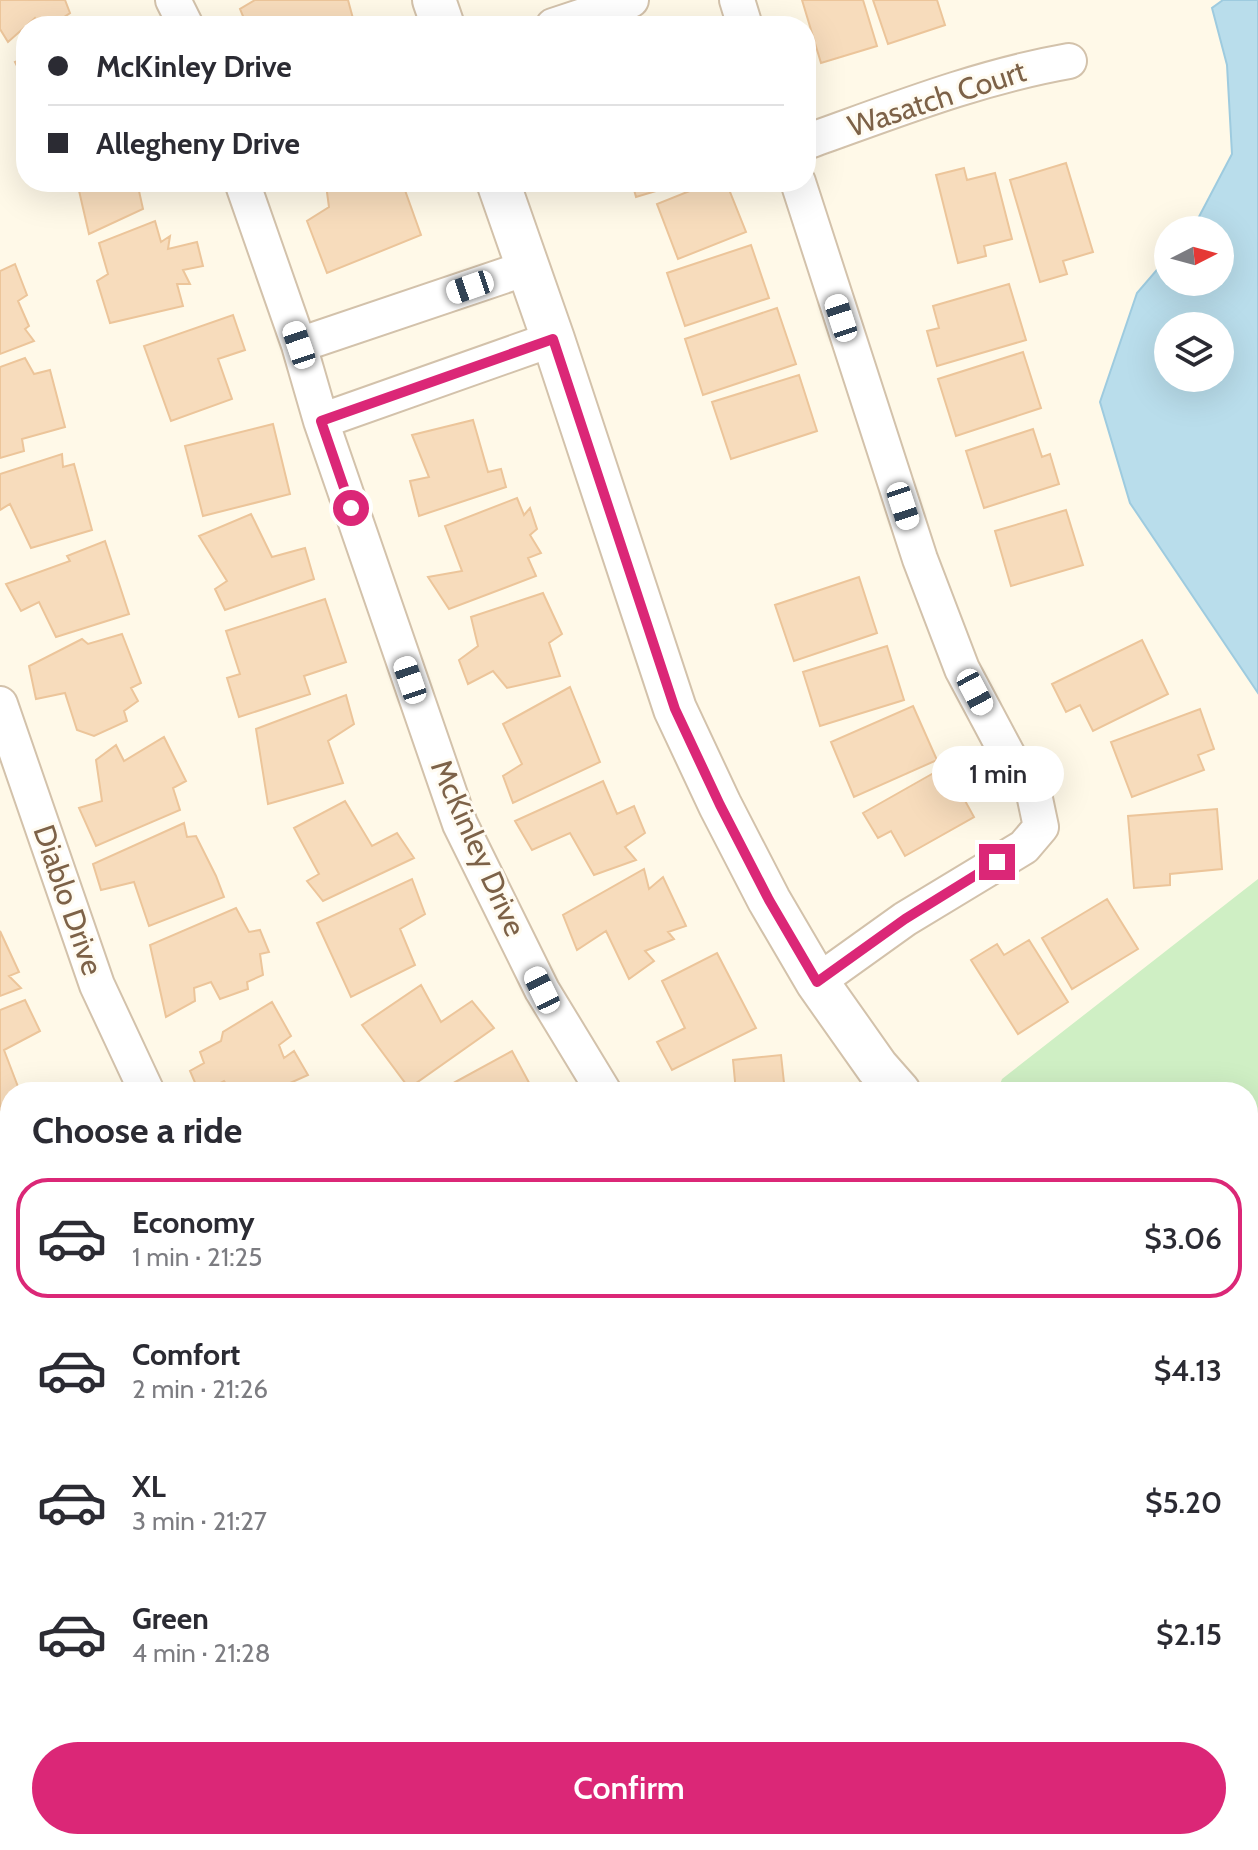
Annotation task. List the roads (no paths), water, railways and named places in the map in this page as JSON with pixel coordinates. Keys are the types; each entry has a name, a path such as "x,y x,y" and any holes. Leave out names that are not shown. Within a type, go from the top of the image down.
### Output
{"street":[{"path":"583,16 631,0"},
{"name":"Wasatch Court","path":"816,139 988,79 1069,61"},
{"name":"McKinley Drive","path":"245,192 460,824 542,990 598,1082"},
{"path":"501,192 675,709 769,900 817,982 890,1082"},
{"path":"801,192 920,559 962,669 1011,761 1034,794 1041,827 1024,847 905,919 817,982"},
{"path":"299,345 527,268"},
{"path":"321,421 553,339"},
{"name":"Diablo Drive","path":"0,704 97,985 142,1082"}],"water":[{"path":"1223,0 1258,0 1258,693 1130,503 1100,402 1137,293 1154,273 1154,296 1234,296 1234,216 1199,216 1232,154 1227,65 1212,8"}]}
